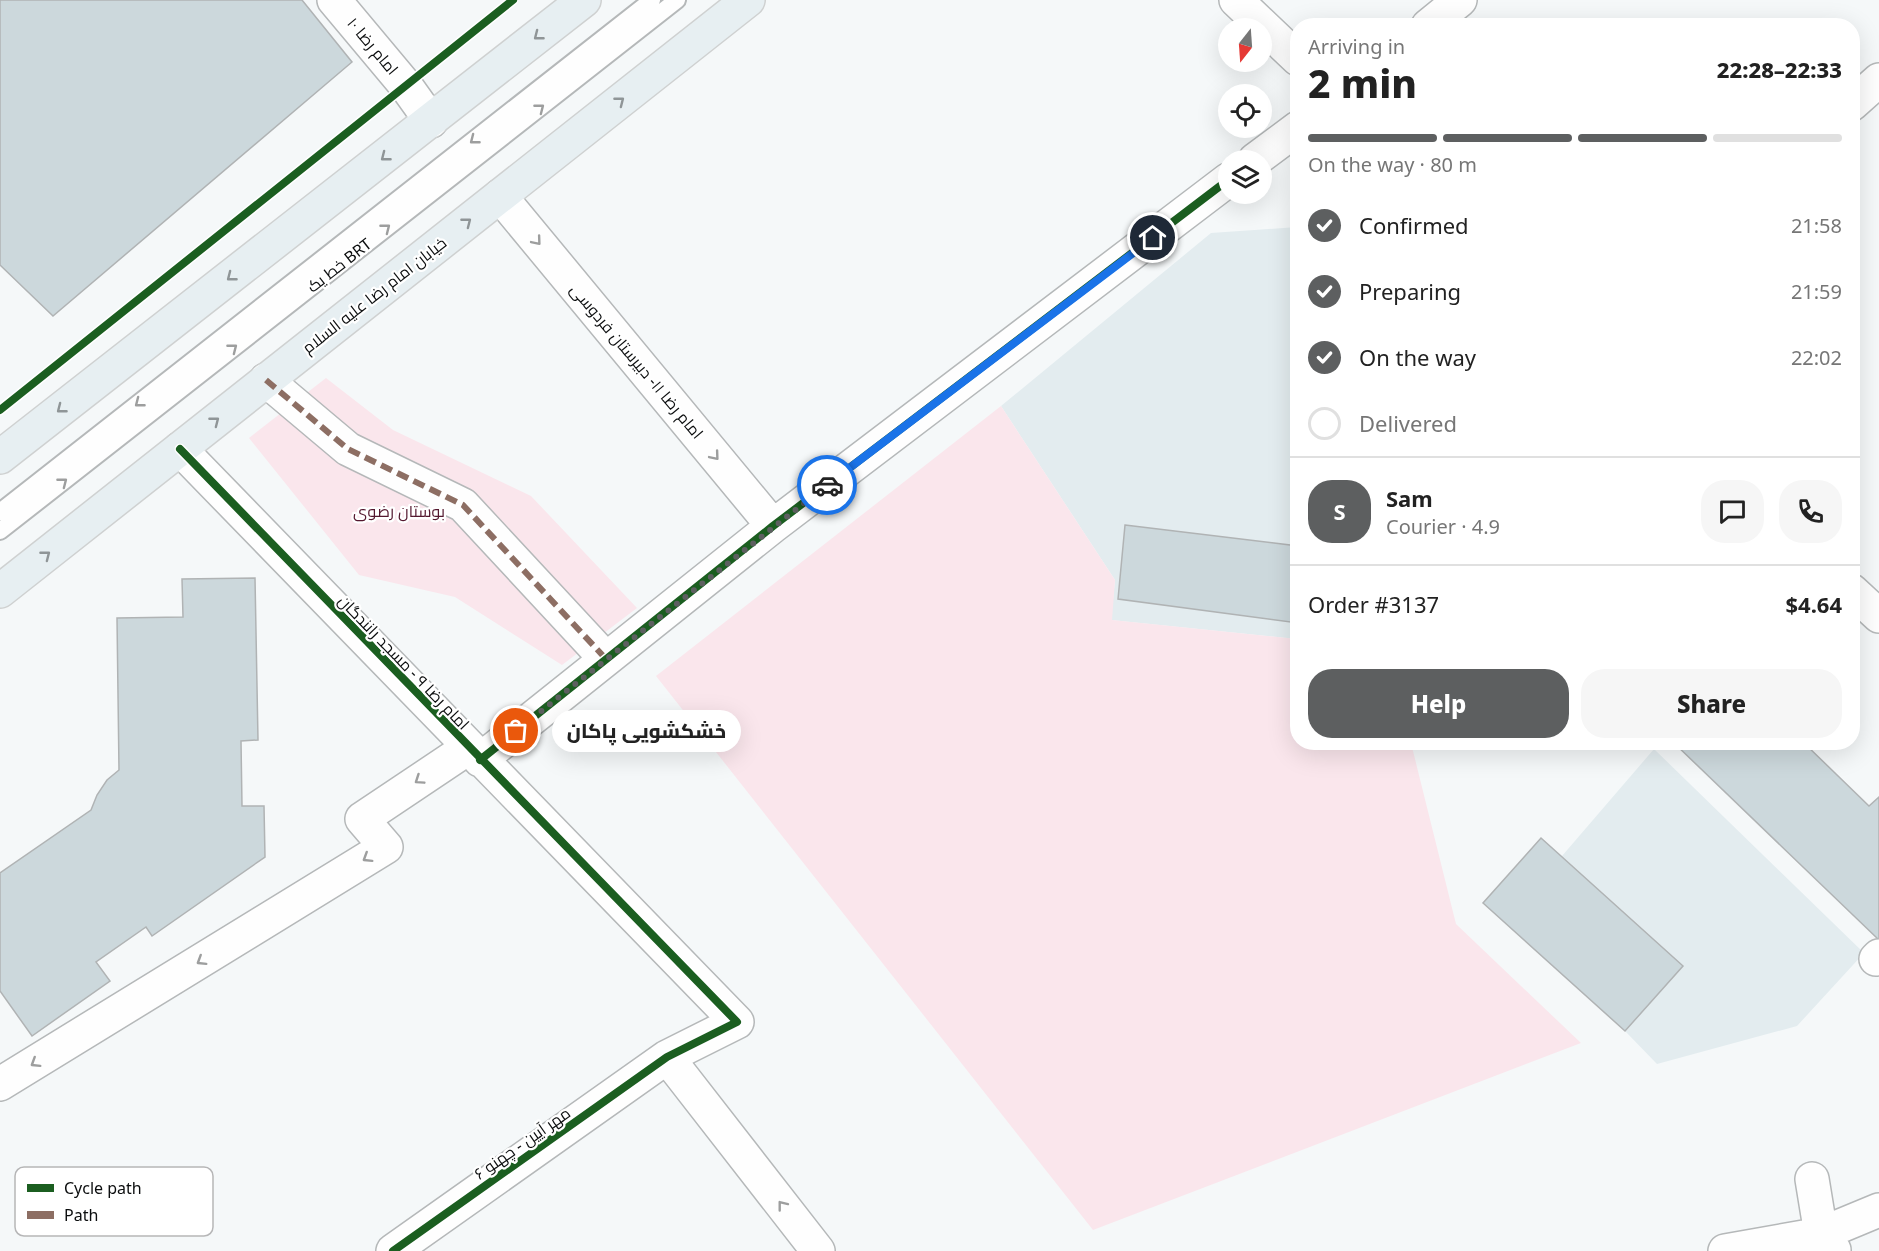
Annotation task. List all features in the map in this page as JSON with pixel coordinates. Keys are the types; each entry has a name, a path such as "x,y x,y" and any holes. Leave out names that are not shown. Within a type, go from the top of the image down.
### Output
{"main road":[{"path":"0,457 584,0"},
{"name":"خیابان امام رضا علیه السلام","path":"0,591 748,0"}],"street":[{"name":"امام رضا ۱۰","path":"334,0 406,86 431,121"},
{"path":"1236,0 1290,51"},
{"path":"1438,18 1460,0"},
{"path":"1860,97 1879,80"},
{"path":"1268,150 1290,134"},
{"path":"0,1084 386,847 362,819 474,754 606,659 773,526 1218,188"},
{"name":"امام رضا ۱۱- دبیرستان فردوسی","path":"500,196 773,526"},
{"path":"266,380 348,449 463,505 606,659"},
{"name":"امام رضا ۹ - مسجد رانندگان","path":"180,449 737,1022"},
{"name":"مهر آیین - چهنو ۶","path":"393,1251 667,1058 737,1022"},
{"path":"667,1058 818,1251"},
{"path":"1812,1179 1828,1242"},
{"path":"1725,1251 1828,1242 1879,1210"}],"lane":[{"name":"خط یک BRT","path":"0,512 652,0"},
{"name":"خط یک BRT","path":"0,531 677,0"}],"shaded area":[{"path":"1290,227 1290,638 1111,620 1115,580 1001,406 1211,233"},
{"path":"1655,750 1864,953 1797,1026 1657,1064 1625,1031 1483,903 1541,838 1562,856"}],"green space":[{"name":"بوستان رضوی","path":"326,378 393,430 531,496 637,608 562,665 455,597 359,575 249,438"},
{"path":"1001,406 1115,580 1112,620 1290,638 1290,750 1413,750 1456,924 1581,1043 1093,1230 656,676"}],"building":[{"path":"0,0 302,0 352,62 53,316 0,265"},
{"path":"1125,525 1290,545 1290,622 1118,599"},
{"path":"255,578 258,740 241,741 242,806 264,806 265,857 152,936 146,927 96,962 110,981 32,1036 0,991 0,873 91,810 107,780 119,770 117,618 183,617 182,579"},
{"path":"1681,750 1811,750 1869,806 1879,797 1879,940"},
{"path":"1541,838 1683,966 1625,1031 1483,903"}],"marked path":[{"path":"266,380 348,449 463,505 606,659"}],"cycle path":[{"path":"0,410 513,0"},
{"path":"480,760 773,526 1218,188"},
{"path":"180,449 737,1022 667,1057 393,1251"}],"way so far":[{"path":"516,731 754,540 827,485"}],"place":[{"name":"خشکشویی پاکان","path":"516,731"}],"route":[{"path":"827,485 1153,238"}]}
